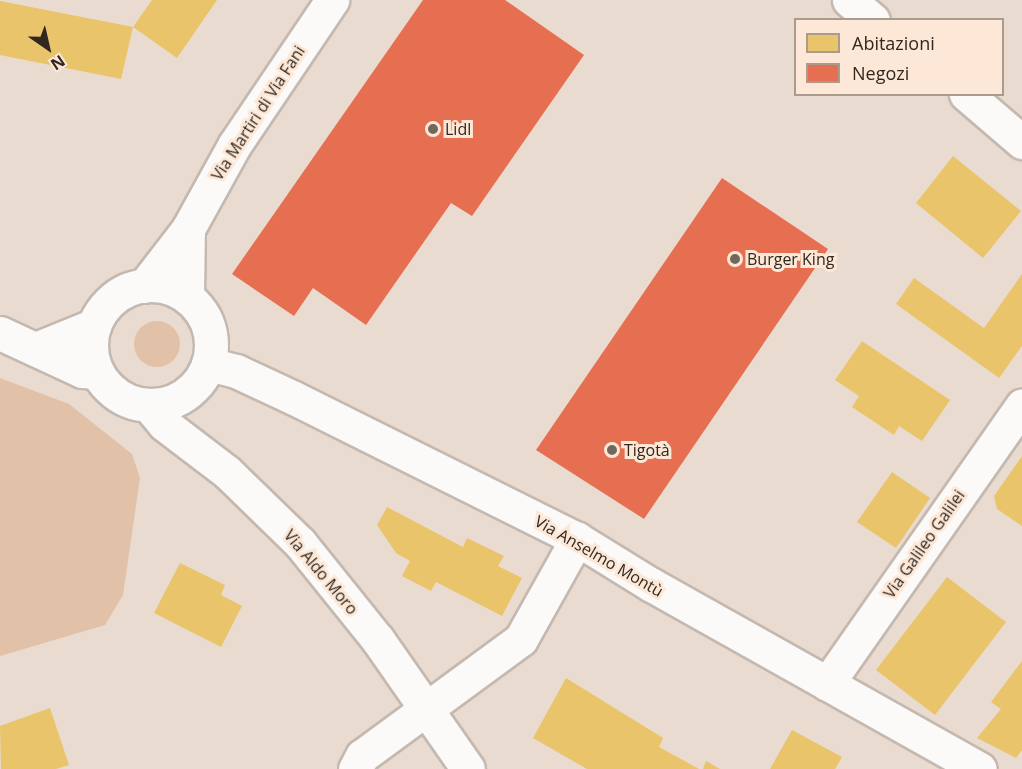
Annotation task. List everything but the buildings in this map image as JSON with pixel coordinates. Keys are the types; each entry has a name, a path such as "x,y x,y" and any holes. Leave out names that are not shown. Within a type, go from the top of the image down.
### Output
{"street":[{"name":"Via Martiri di Via Fani","path":"144,286 188,229 235,144 332,0"},
{"path":"849,0 871,18"},
{"path":"968,96 1022,142"},
{"name":"Via Martiri di Via Fani","path":"187,297 188,229"},
{"path":"144,286 160,286 187,297 207,323 211,336 208,364 199,382 183,396 149,406 119,396 97,372 91,349 94,325 114,298 144,286"},
{"path":"38,348 94,325"},
{"path":"0,333 38,348 82,371 97,372"},
{"name":"Via Anselmo Montù","path":"208,364 236,371 294,398 577,539 827,684 980,769"},
{"path":"183,396 198,451"},
{"name":"Via Galileo Galilei","path":"827,684 1022,405"},
{"name":"Via Aldo Moro","path":"149,406 164,424 227,472 300,543 378,640 468,769"},
{"path":"355,769 362,756 521,639 577,539"}],"shaded area":[{"path":"157,321 173,328 180,344 173,360 157,367 141,360 134,344 141,328"},
{"path":"0,378 69,404 132,454 140,478 123,595 105,625 0,656"}],"place":[{"name":"Lidl","path":"433,129"},
{"name":"Burger King","path":"735,259"},
{"name":"Tigotà","path":"612,450"}]}
